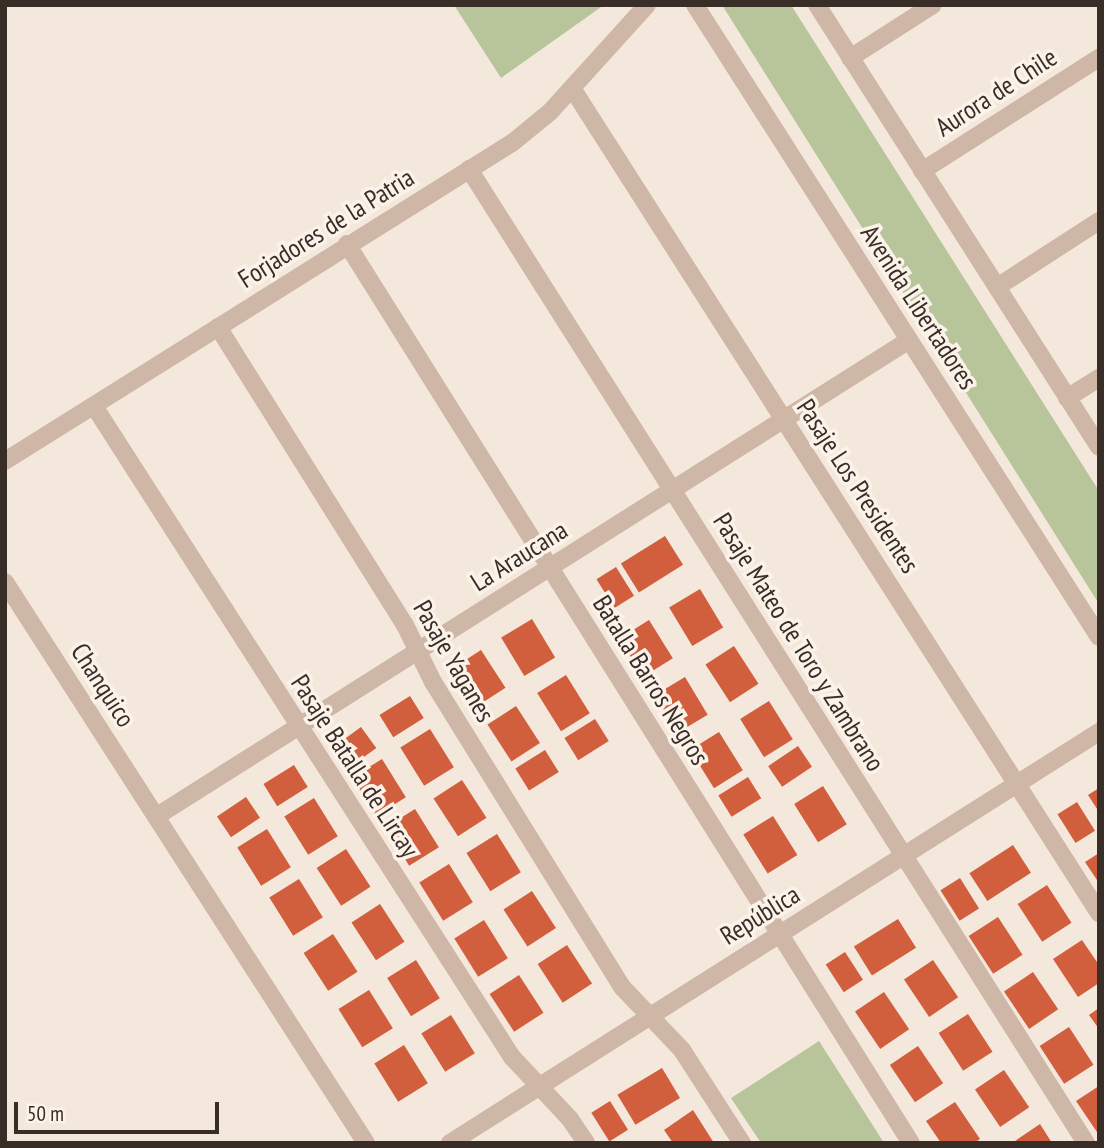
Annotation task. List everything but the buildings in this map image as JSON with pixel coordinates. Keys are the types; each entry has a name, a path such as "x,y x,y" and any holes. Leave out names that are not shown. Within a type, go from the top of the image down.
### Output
{"street":[{"name":"Forjadores de la Patria","path":"5,461 531,129 647,5"},
{"name":"Avenida Libertadores","path":"695,5 1099,637"},
{"path":"817,5 1099,447"},
{"path":"850,58 933,5"},
{"name":"Aurora de Chile","path":"922,171 1099,58"},
{"name":"Pasaje Los Presidentes","path":"572,88 1099,913"},
{"name":"Pasaje Mateo de Toro y Zambrano","path":"469,169 1086,1143"},
{"path":"997,287 1099,221"},
{"name":"Batalla Barros Negros","path":"347,244 551,567 777,936 911,1143"},
{"name":"Pasaje Yaganes","path":"218,327 623,988 682,1050 742,1143"},
{"name":"La Araucana","path":"157,816 909,340"},
{"path":"1068,398 1099,378"},
{"name":"Pasaje Batalla de Lircay","path":"94,406 512,1057 540,1086 586,1143"},
{"name":"Chanquico","path":"5,582 366,1143"},
{"name":"República","path":"450,1143 1099,732"}],"green space":[{"path":"454,5 604,5 501,78"},
{"path":"722,5 791,5 1099,491 1099,604"},
{"path":"819,1041 884,1143 761,1143 731,1098"}]}
